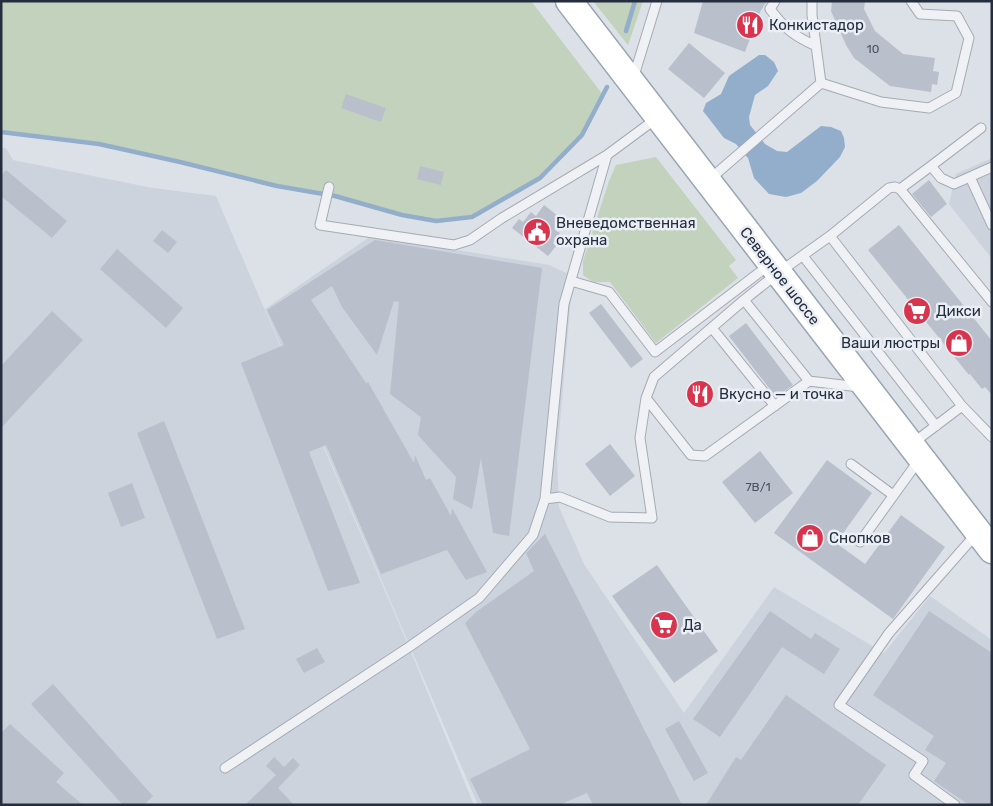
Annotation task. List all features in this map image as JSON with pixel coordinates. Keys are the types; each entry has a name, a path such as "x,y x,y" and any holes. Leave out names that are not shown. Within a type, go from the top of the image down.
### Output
{"main road":[{"name":"Северное шоссе","path":"569,1 985,541"}],"lane":[{"path":"632,84 657,1"},
{"path":"775,1 770,9 784,27 800,39 816,46"},
{"path":"812,1 812,15 822,83"},
{"path":"822,83 881,102 929,108 956,94 969,38 957,16 920,14 911,1"},
{"path":"707,181 822,83"},
{"path":"328,187 320,225 454,244 470,240 502,218 608,155 658,118"},
{"path":"900,189 981,128"},
{"path":"225,768 409,647 479,598 533,535 545,498 564,304 608,155"},
{"path":"931,166 941,178 954,184 992,167"},
{"path":"970,177 992,225"},
{"path":"571,281 609,292 655,352 775,269 803,256 889,188 895,187 900,189 992,302"},
{"path":"830,236 962,406 992,436"},
{"path":"803,256 936,426"},
{"path":"545,498 560,498 610,517 652,518 640,438 646,398 654,377 744,300 775,269"},
{"path":"744,300 809,381"},
{"path":"712,328 775,406"},
{"path":"646,398 691,454 705,456 809,381 867,388"},
{"path":"860,542 893,495 915,451 936,426 962,406"},
{"path":"851,464 893,495"},
{"path":"956,805 914,775 923,761 839,705 890,633 985,541"}],"shaded area":[{"path":"1,148 6,148 13,160 153,188 216,196 409,647 474,805 1,805"},
{"path":"992,158 992,259 949,204 956,174"},
{"path":"371,236 549,265 577,278 571,298 557,457 559,507 584,564 684,713 774,587 884,653 930,596 992,640 992,805 478,805 265,309"}],"green space":[{"path":"1,1 531,1 603,95 582,135 540,178 472,217 436,221 402,215 335,196 277,186 99,144 1,132"},
{"path":"593,1 643,1 628,45"},
{"path":"656,157 736,260 729,266 738,278 656,343 610,282 593,282 583,275 583,261 616,165"}],"water":[{"path":"759,55 765,55 774,62 778,71 768,86 755,95 749,117 750,125 765,144 777,151 787,152 821,126 841,131 844,138 845,147 840,157 817,181 801,193 786,197 769,194 754,178 748,158 736,144 724,138 703,111 706,103 721,94 729,76"}],"building":[{"path":"703,1 767,1 760,12 745,52 694,33"},
{"path":"832,1 865,1 864,9 875,31 903,54 935,58 933,71 939,72 937,85 932,84 931,92 890,86 854,58 831,11"},
{"path":"689,43 725,73 704,98 668,69"},
{"path":"346,94 386,108 381,122 341,108"},
{"path":"420,166 444,172 441,185 417,179"},
{"path":"6,170 67,221 52,238 1,196 1,176"},
{"path":"929,180 947,204 931,217 912,194"},
{"name":"Вневедомственная охрана","path":"544,205 563,220 555,230 560,233 553,243 556,246 548,256 512,228 519,219 523,222 531,212 536,216"},
{"path":"899,225 992,341 992,395 985,387 982,389 969,375 868,250"},
{"path":"162,230 177,242 168,253 153,241"},
{"path":"375,240 542,268 509,536 493,533 481,458 472,509 453,499 456,477 418,435 421,417 390,394 399,302 394,301 377,355 342,307 332,286 311,300 366,383 368,382 414,463 415,455 426,480 430,478 451,516 452,508 487,572 466,580 447,550 381,574 326,445 309,452 360,583 328,591 241,363 284,345 267,310"},
{"path":"117,249 183,308 166,328 100,269"},
{"path":"601,304 643,359 631,368 589,313"},
{"path":"52,311 83,340 1,428 1,366"},
{"path":"746,323 793,385 776,397 729,336"},
{"path":"164,421 245,629 217,639 137,433"},
{"path":"610,444 635,476 610,496 585,464"},
{"path":"760,451 793,493 755,523 722,482"},
{"name":"Снопков","path":"827,460 872,493 836,543 865,564 901,515 945,547 893,619 774,533"},
{"path":"132,483 145,518 121,527 108,493"},
{"path":"545,534 682,805 593,805 587,793 559,805 483,805 470,779 530,749 465,623 476,612 534,571 526,553"},
{"path":"657,565 718,651 674,683 612,596"},
{"path":"770,611 811,639 815,633 840,649 824,674 782,647 720,737 693,719"},
{"path":"929,611 992,653 992,805 969,805 934,781 946,763 925,750 934,736 873,695"},
{"path":"317,648 325,662 304,673 296,659"},
{"path":"53,684 153,796 144,805 123,805 31,704"},
{"path":"786,695 886,765 858,805 706,805 736,757 741,760"},
{"path":"679,721 708,773 694,781 665,729"},
{"path":"10,724 64,773 56,782 83,805 1,805 1,733"},
{"path":"274,757 284,767 293,758 300,765 278,788 294,805 245,805 276,775 266,766"}],"waterway":[{"path":"626,31 635,1"},
{"path":"1,132 99,144 277,186 335,196 402,215 436,221 472,217 540,178 582,135 607,87"}],"place":[{"name":"Конкистадор","path":"750,25"},
{"name":"Вневедомственная охрана","path":"537,232"},
{"name":"Дикси","path":"917,311"},
{"name":"Ваши люстры","path":"959,343"},
{"name":"Вкусно — и точка","path":"700,394"},
{"name":"Снопков","path":"810,538"},
{"name":"Да","path":"664,625"}]}
